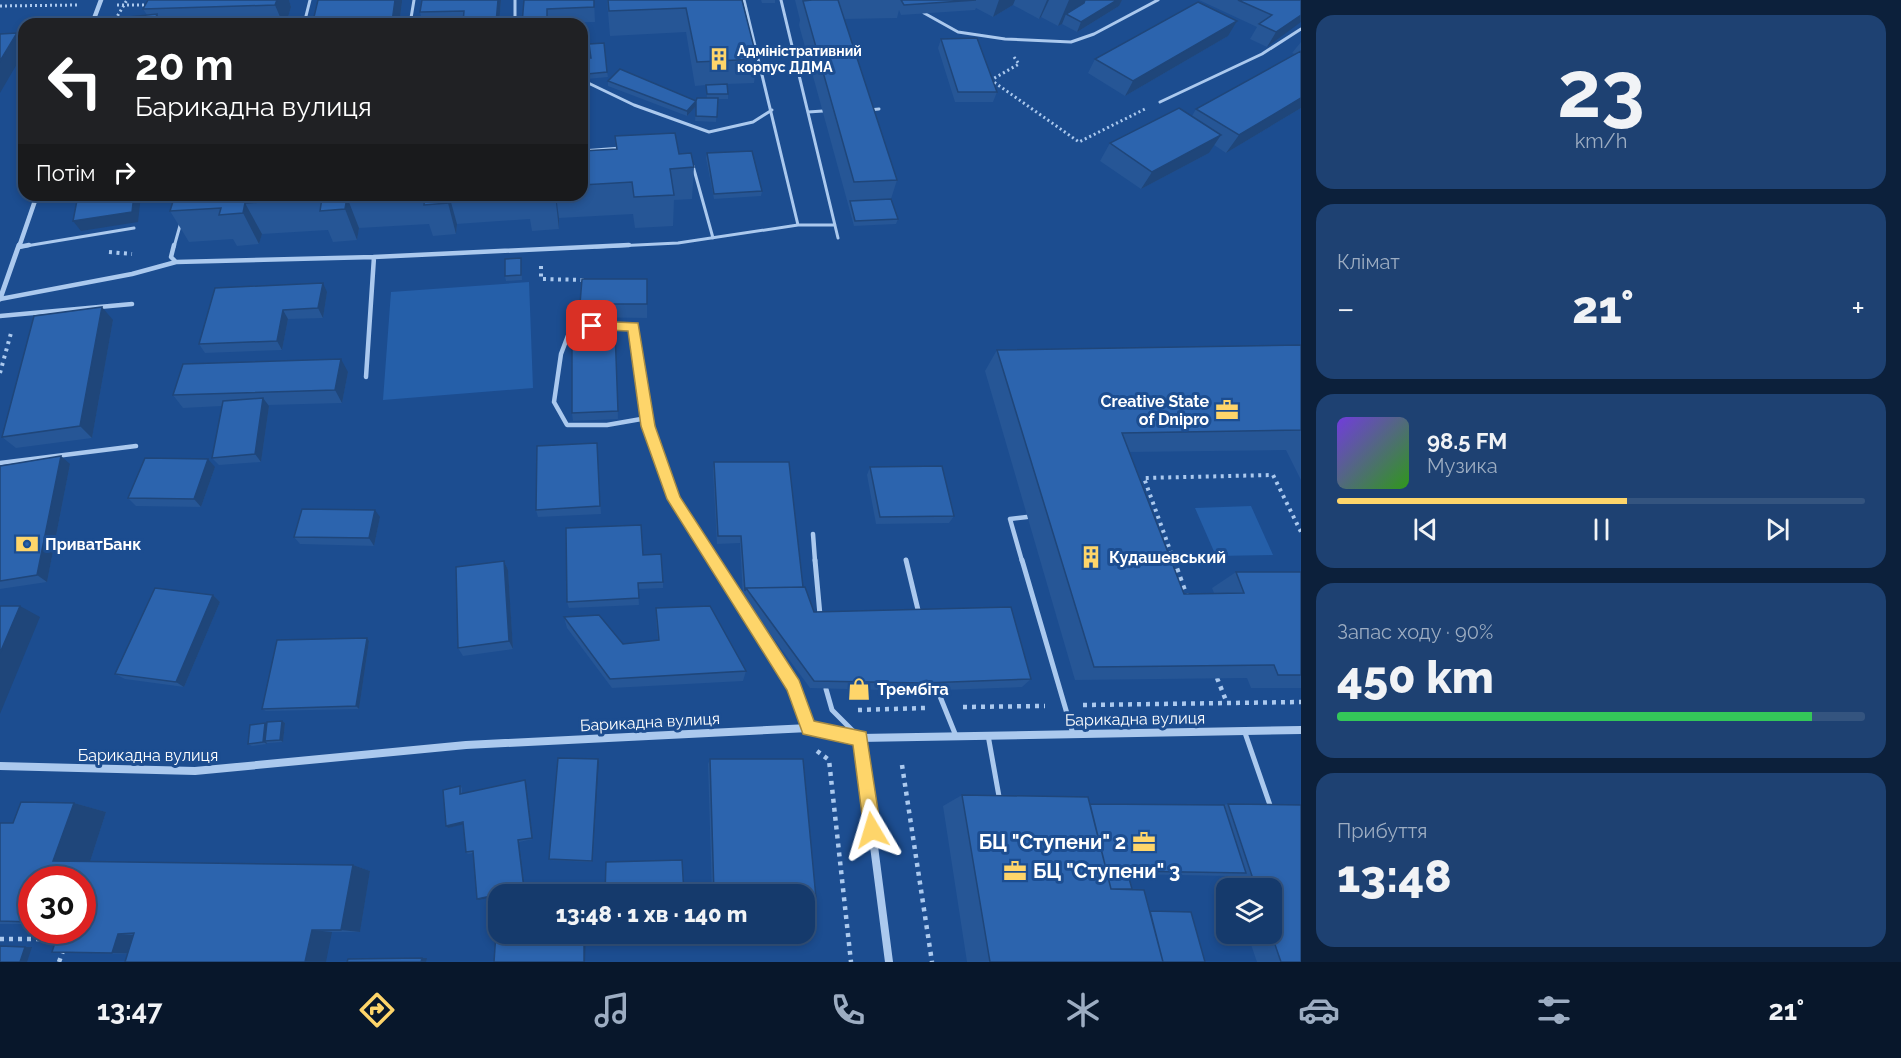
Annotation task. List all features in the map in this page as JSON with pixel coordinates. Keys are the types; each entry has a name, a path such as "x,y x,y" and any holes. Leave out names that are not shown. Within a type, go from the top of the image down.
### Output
{"street":[{"path":"94,18 101,0"},
{"path":"0,299 35,201"},
{"name":"Барикадна вулиця","path":"0,766 195,771 466,745 809,728 860,738 1301,730"},
{"path":"860,738 889,962"}],"lane":[{"path":"306,18 310,0"},
{"path":"411,18 414,0"},
{"path":"515,0 515,18"},
{"path":"744,0 798,225"},
{"path":"781,0 838,238"},
{"path":"924,13 958,32 1005,39 1071,42 1094,34 1158,0"},
{"path":"1160,102 1262,54 1301,29"},
{"path":"588,83 634,105 709,132 753,122 772,110"},
{"path":"860,110 879,109"},
{"path":"808,112 823,111"},
{"path":"588,151 627,148"},
{"path":"691,158 713,238"},
{"path":"176,262 171,257 182,219"},
{"path":"0,299 57,289 176,262 374,257 678,243 798,225 835,225"},
{"path":"19,247 134,228"},
{"path":"366,377 374,257"},
{"path":"0,316 132,304"},
{"path":"647,418 617,425 587,427 567,425 554,402 561,354 572,325 634,327 647,418 674,499 794,686 809,728"},
{"path":"0,463 136,446"},
{"path":"1027,517 1010,519 1073,734"},
{"path":"813,534 820,621"},
{"path":"906,560 921,620"},
{"path":"826,689 832,710 860,738"},
{"path":"938,689 956,736"},
{"path":"1244,730 1272,810"},
{"path":"988,735 1001,807"}],"path":[{"path":"0,6 74,4 76,0"},
{"path":"117,18 126,0"},
{"path":"123,5 158,4"},
{"path":"1019,64 991,80 1079,142 1160,102"},
{"path":"541,279 588,280"},
{"path":"0,373 16,315"},
{"path":"1192,609 1144,478 1273,475 1301,532"},
{"path":"1217,678 1227,703"},
{"path":"1064,706 1301,702"},
{"path":"813,748 829,760 851,962"},
{"path":"902,765 932,962"},
{"path":"0,939 67,939 59,962"}],"shaded area":[{"path":"529,282 533,388 383,400 391,292"},
{"path":"1251,506 1273,555 1216,556 1195,508"}],"building":[{"path":"148,0 277,0 275,5 143,9"},
{"path":"318,0 395,0 393,18 309,18 314,17"},
{"path":"422,0 498,0 496,18 463,18 464,11 420,12"},
{"path":"524,0 594,0 594,7 547,9 547,18 522,18"},
{"path":"608,0 742,0 757,59 697,62 686,8 609,11"},
{"path":"838,0 897,180 854,182 803,1"},
{"path":"901,0 976,0 904,5"},
{"path":"1085,0 1117,0 1081,22 1066,14 1084,3"},
{"path":"1238,0 1301,0 1301,15 1276,32 1259,24 1272,15"},
{"path":"1198,2 1237,21 1133,81 1095,59"},
{"path":"157,14 156,18 119,18"},
{"path":"17,33 0,61 0,34"},
{"path":"977,38 997,92 958,92 941,39"},
{"path":"604,43 607,72 588,74 588,58 591,58 589,44"},
{"path":"1301,51 1301,98 1239,135 1196,109"},
{"path":"620,69 696,101 687,111 608,81"},
{"path":"727,84 728,94 707,94 706,85"},
{"path":"697,98 718,98 717,117 696,116"},
{"path":"1179,108 1221,135 1152,172 1110,143"},
{"path":"675,133 679,154 691,153 694,167 670,169 674,195 634,197 632,182 588,185 588,151 617,149 615,136"},
{"path":"752,151 762,191 714,194 707,153"},
{"path":"891,199 898,219 855,221 850,201"},
{"path":"77,201 133,201 132,212 73,221"},
{"path":"173,201 276,201 245,203 243,213 219,215 221,208 170,211"},
{"path":"322,201 346,201 345,209 320,211"},
{"path":"424,201 448,201 448,203 424,205"},
{"path":"521,258 521,275 505,276 505,259"},
{"path":"582,279 647,279 647,304 580,304"},
{"path":"323,283 318,308 283,310 277,341 199,344 215,288"},
{"path":"102,307 80,426 2,437 34,316"},
{"path":"615,330 618,411 572,413 572,331"},
{"name":"Кудашевський","path":"1301,345 1301,430 1122,433 1184,594 1244,593 1236,572 1301,572 1301,675 1278,675 1274,665 1094,667 997,350"},
{"path":"341,359 335,390 173,395 183,364"},
{"path":"263,398 255,454 212,458 223,401"},
{"path":"597,443 600,506 536,510 537,446"},
{"name":"ПриватБанк","path":"61,456 37,575 0,581 0,466"},
{"path":"145,458 208,459 194,499 128,498"},
{"path":"714,462 789,462 803,587 746,588 745,591 741,536 718,536"},
{"path":"942,466 954,516 880,517 870,467"},
{"path":"302,509 375,510 369,538 294,537"},
{"path":"641,525 643,555 661,554 663,582 638,583 639,598 567,602 566,528"},
{"path":"504,561 509,641 458,648 456,567"},
{"path":"805,587 814,612 1011,607 1031,679 924,683 814,681 746,588"},
{"path":"155,588 213,595 176,682 115,674"},
{"path":"0,606 20,606 0,653"},
{"path":"710,606 746,671 610,679 564,617 599,615 623,644 659,640 656,608"},
{"path":"367,638 356,706 262,709 277,640"},
{"path":"282,721 280,740 265,741 267,722"},
{"path":"265,723 263,742 248,744 250,725"},
{"path":"558,758 598,759 592,861 549,859"},
{"path":"710,759 803,759 815,884 714,884"},
{"path":"525,780 532,838 518,840 523,884 488,884 488,897 477,899 473,851 466,852 463,822 446,826 443,790 460,786 460,794"},
{"name":"БЦ \"Ступени\" 3","path":"962,795 1088,797 1111,889 1144,890 1163,962 990,962"},
{"path":"21,802 74,803 53,861 353,865 341,930 312,930 305,962 125,962 134,933 118,934 112,953 52,952 55,944 96,944 96,866 18,866 18,922 0,921 0,823 13,823"},
{"name":"БЦ \"Ступени\" 2","path":"1090,804 1224,805 1246,873 1127,871 1132,889 1111,889"},
{"path":"1228,804 1301,805 1301,962 1281,962 1275,944 1282,944 1282,878 1253,878"},
{"path":"682,860 683,884 605,884 606,862"},
{"path":"1150,911 1191,912 1205,962 1163,962"},
{"path":"495,944 584,944 584,962 494,962"},
{"path":"0,946 25,947 20,962 0,962"},
{"path":"422,958 421,962 347,962 348,959"}],"place":[{"name":"Адміністративний корпус ДДМА","path":"719,59"},
{"name":"Creative State of Dnipro","path":"1227,410"},
{"name":"ПриватБанк","path":"27,544"},
{"name":"Кудашевський","path":"1091,557"},
{"name":"Трембіта","path":"859,689"},
{"name":"БЦ \"Ступени\" 2","path":"1144,842"},
{"name":"БЦ \"Ступени\" 3","path":"1015,871"}],"route":[{"path":"592,326 634,327 648,426 674,499 794,686 809,728 860,738 872,830"}]}
